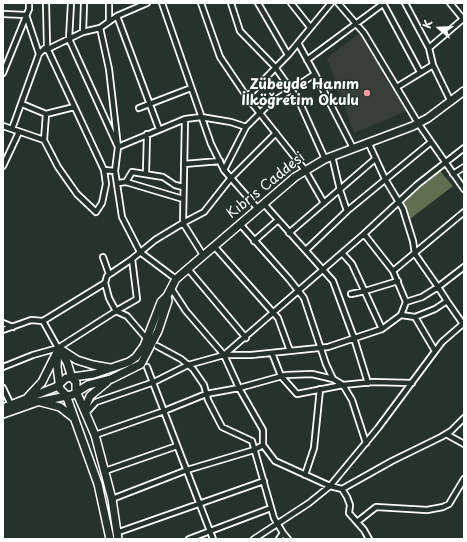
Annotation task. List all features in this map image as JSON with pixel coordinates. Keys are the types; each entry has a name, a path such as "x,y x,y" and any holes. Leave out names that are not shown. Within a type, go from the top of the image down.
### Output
{"main road":[{"name":"Kıbrıs Caddesi","path":"72,378 111,368 136,357 146,338 161,302 167,296 176,279 305,170 329,157 418,123 464,92"},
{"name":"Kıbrıs Caddesi","path":"76,391 88,385 111,379 141,364 158,331 168,301 167,296"},
{"path":"58,348 77,360 93,365 111,368"},
{"path":"58,348 67,362 72,378 76,382 76,391 86,411 94,435 112,499 117,536"},
{"path":"58,348 57,367 62,392 66,395 98,484 110,539"},
{"path":"27,399 42,382 58,348"},
{"path":"3,408 60,384 66,378 72,378"},
{"path":"86,411 90,396 111,379"},
{"path":"3,414 37,402 72,395 76,391"},
{"path":"37,402 60,407 75,419"}],"street":[{"path":"3,73 29,9 29,3"},
{"path":"12,129 39,54 47,46 46,3"},
{"path":"71,3 69,39 118,147"},
{"path":"83,32 84,3"},
{"path":"109,3 109,22"},
{"path":"39,54 83,32 100,28 117,16 137,5 146,3"},
{"path":"162,3 201,117 224,170 230,179 258,209"},
{"path":"201,3 220,57 247,98 305,170 324,203"},
{"path":"231,3 240,31 275,67 299,101 329,157 347,211"},
{"path":"258,3 288,55"},
{"path":"291,3 310,27"},
{"path":"247,98 288,55 331,3"},
{"path":"338,3 364,33 418,123 464,189"},
{"path":"307,60 383,3 420,72"},
{"path":"405,3 429,48 433,65 450,102"},
{"path":"429,48 464,19 450,3"},
{"path":"3,14 26,15"},
{"path":"26,15 39,54"},
{"path":"117,16 159,130"},
{"path":"100,28 109,68 118,147 115,171 122,217 140,252 176,279"},
{"path":"298,43 353,148"},
{"path":"46,114 44,140 58,167 77,194 96,212 102,203 106,184 104,170 48,50"},
{"path":"397,87 433,65"},
{"path":"224,170 246,127 260,113 291,89 315,74"},
{"path":"139,108 191,88"},
{"path":"22,104 46,114 74,107"},
{"path":"118,147 184,120 201,117 231,122 246,127"},
{"path":"184,120 183,223 204,255"},
{"path":"3,126 44,140"},
{"path":"3,166 19,132"},
{"path":"146,338 126,316 116,311 109,298 105,283 107,276 132,259 155,240 204,212 230,179 276,133"},
{"path":"146,173 147,134"},
{"path":"254,539 278,525 330,486 366,443 436,351 463,323 415,254 408,220 385,179 368,142"},
{"path":"306,250 347,211 431,142"},
{"path":"224,356 324,270 445,162 464,148"},
{"path":"289,232 375,159"},
{"path":"184,164 220,161"},
{"path":"454,174 464,166"},
{"path":"104,170 115,171"},
{"path":"126,182 132,172 146,173 163,177 175,185 183,187"},
{"path":"118,183 126,182 183,199"},
{"path":"264,204 333,280 354,338 368,383"},
{"path":"393,271 464,212"},
{"path":"254,241 278,220"},
{"path":"240,224 304,298 315,328 320,348 333,379"},
{"path":"86,411 96,402 154,382 188,365 224,356 320,348 382,329 401,316 406,302 393,271 364,234"},
{"path":"214,246 278,318 290,351"},
{"path":"342,253 352,264 366,291 382,329"},
{"path":"103,257 109,274"},
{"path":"3,367 33,355 58,348 116,311 137,300 132,259"},
{"path":"406,302 422,297 464,267"},
{"path":"188,269 246,338"},
{"path":"351,294 398,281"},
{"path":"3,330 31,320 43,321 105,283"},
{"path":"171,288 186,311 224,356 239,388 263,430 264,445 275,461 305,475 330,486 342,489 392,461 446,434 464,418"},
{"path":"401,316 415,318 435,309 447,301"},
{"path":"415,318 436,351"},
{"path":"43,321 58,348"},
{"path":"3,323 13,327"},
{"path":"157,346 181,359 199,377 215,415 222,426 252,441 271,508 278,525 288,539"},
{"path":"272,353 281,376 297,394 343,385 368,383 412,383"},
{"path":"147,367 213,539"},
{"path":"94,435 164,411 206,394 239,388 281,376 312,374 333,379 343,385 352,400 366,443"},
{"path":"3,388 11,405"},
{"path":"305,475 314,448 320,389"},
{"path":"446,434 464,444"},
{"path":"112,499 187,470 254,450 264,445"},
{"path":"104,471 177,446"},
{"path":"356,522 376,507 427,510 443,507 449,504 464,480"},
{"path":"117,536 264,482"},
{"path":"342,489 350,505 349,513 369,539"},
{"path":"189,539 271,508"},
{"path":"280,539 283,533"}],"shaded area":[{"name":"Zübeyde Hanım İlköğretim Okulu","path":"361,32 385,73 383,75 407,111 354,133 327,58"}],"green space":[{"path":"440,171 453,186 410,219 403,202"}],"place":[{"name":"Zübeyde Hanım İlköğretim Okulu","path":"367,93"}]}
